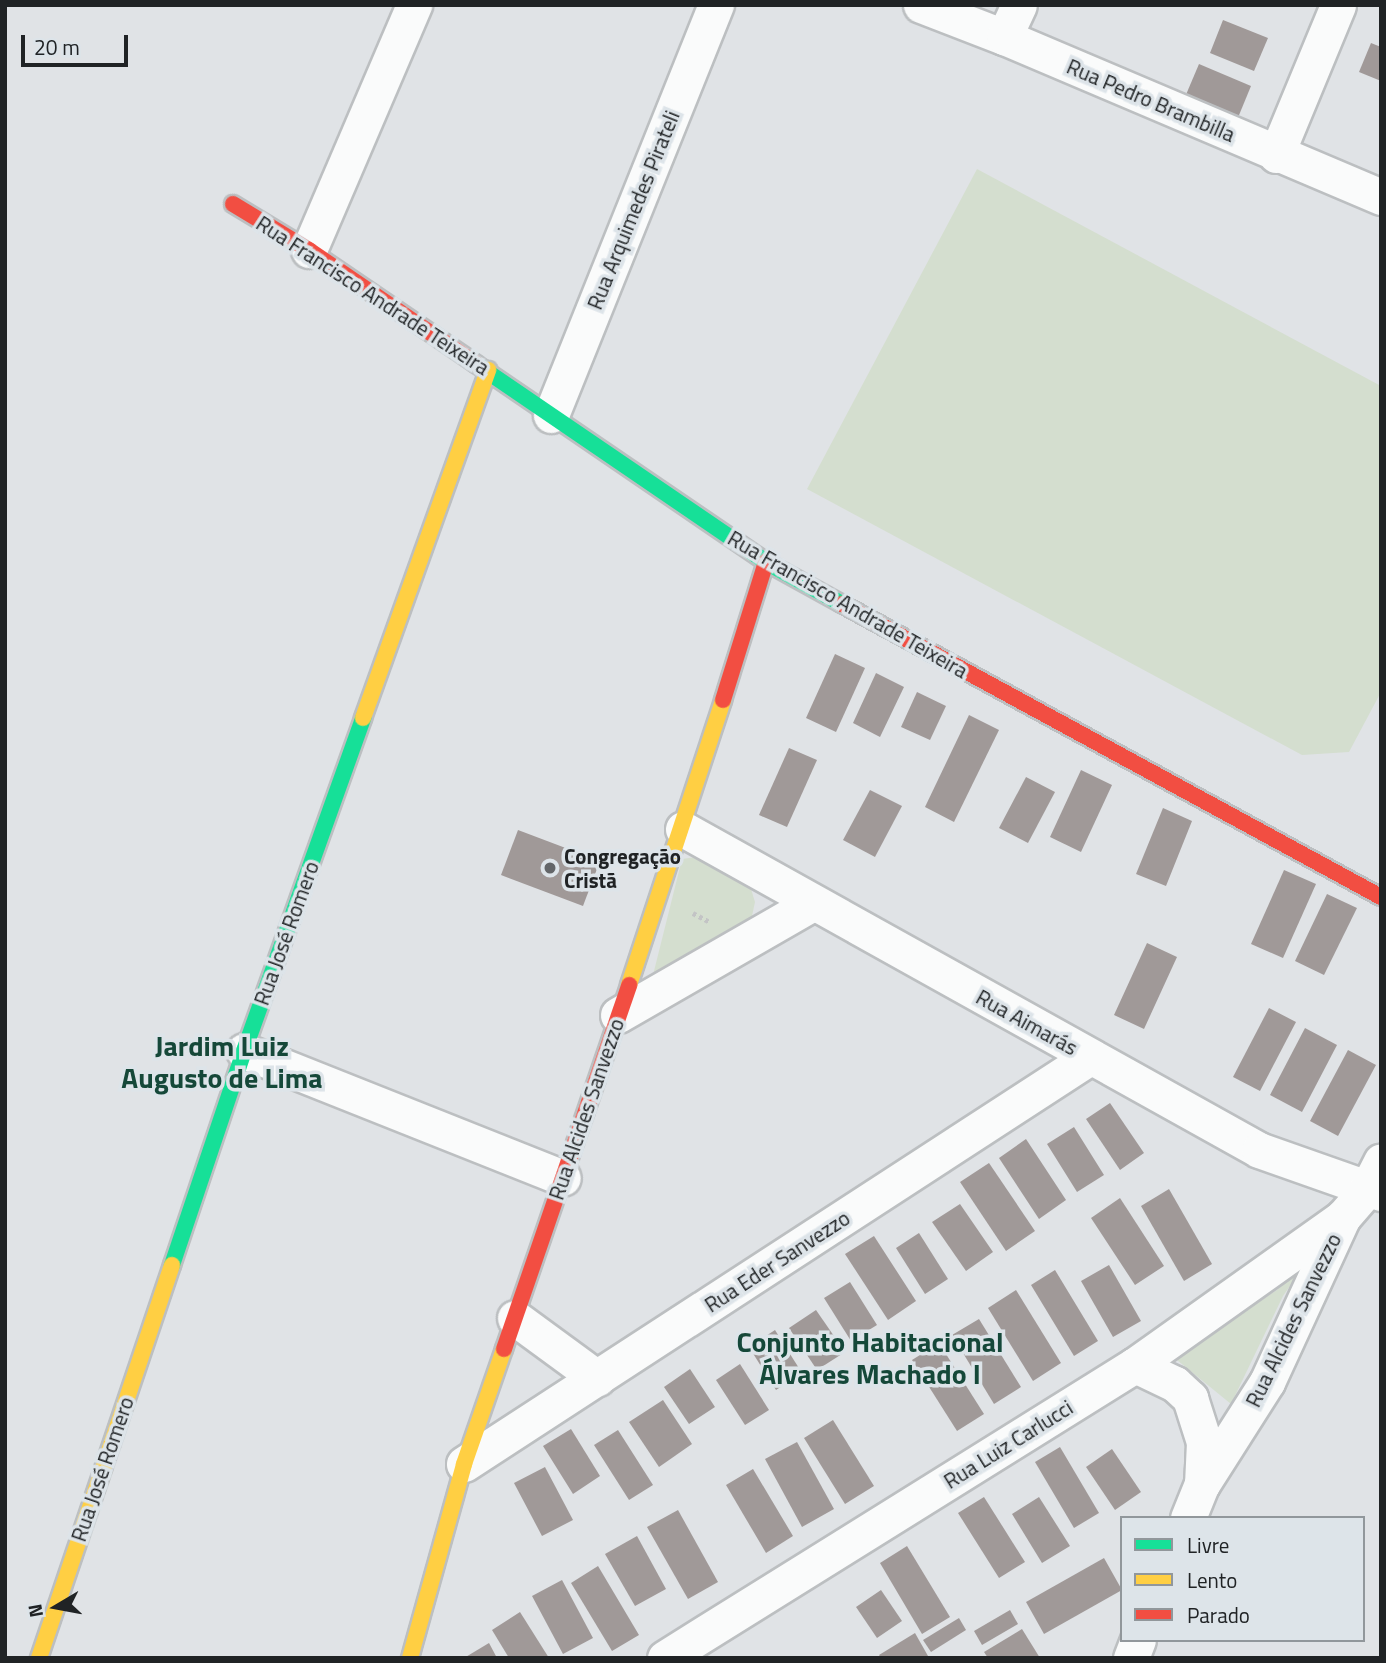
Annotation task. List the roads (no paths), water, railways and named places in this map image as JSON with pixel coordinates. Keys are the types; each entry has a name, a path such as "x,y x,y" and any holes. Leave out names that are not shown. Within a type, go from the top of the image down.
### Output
{"street":[{"path":"309,250 414,5"},
{"name":"Rua Arquimedes Pirateli","path":"551,415 716,5"},
{"name":"Rua Pedro Brambilla","path":"921,5 1004,37 1276,155 1381,197"},
{"path":"1004,37 1019,5"},
{"path":"1276,155 1338,5"},
{"name":"Rua Francisco Andrade Teixeira","path":"233,204 309,250 488,370 766,562 1015,701 1381,897"},
{"name":"Rua José Romero","path":"39,1658 244,1051 488,370"},
{"name":"Rua Alcides Sanvezzo","path":"410,1658 464,1464 660,895 766,562"},
{"name":"Rua Aimarás","path":"682,829 1259,1150 1376,1181"},
{"path":"618,1015 813,903"},
{"path":"244,1051 563,1178"},
{"name":"Rua Eder Sanvezzo","path":"464,1464 1090,1057"},
{"name":"Rua Alcides Sanvezzo","path":"1189,1516 1202,1484 1267,1382 1343,1217 1376,1181"},
{"name":"Rua Luiz Carlucci","path":"665,1658 1135,1365 1343,1217"},
{"path":"514,1318 597,1378"},
{"path":"1135,1365 1175,1384 1190,1398 1204,1442 1202,1484"}],"place":[{"name":"Congregação Cristã","path":"550,868"}],"district":[{"name":"Jardim Luiz Augusto de Lima","path":"222,1062"},
{"name":"Conjunto Habitacional Álvares Machado I","path":"870,1358"}]}
